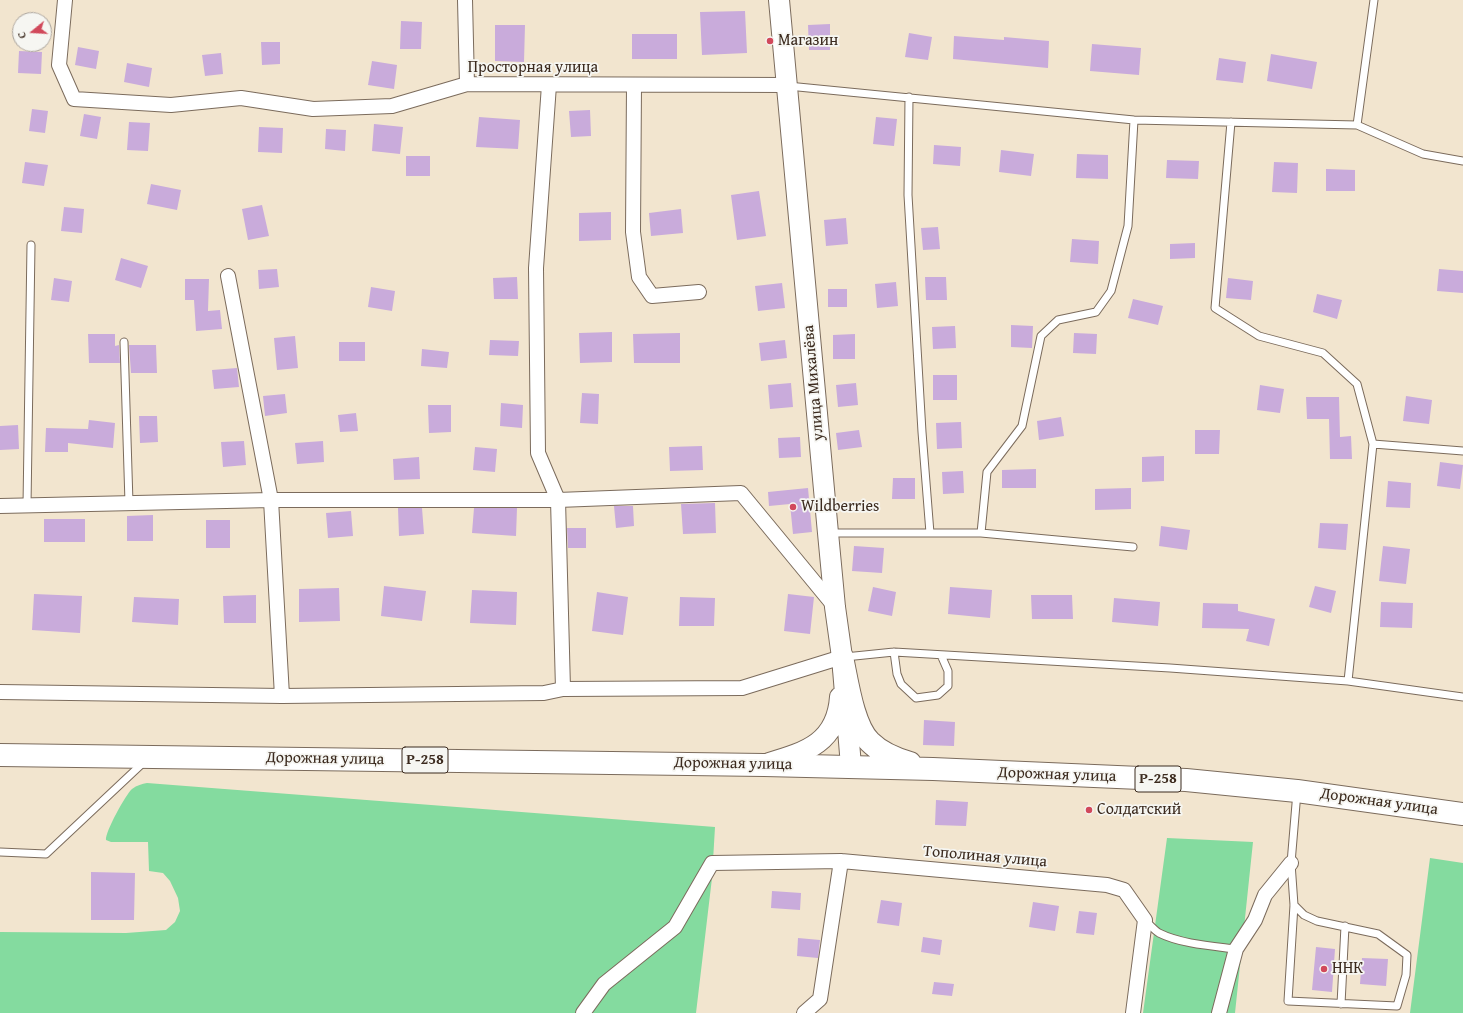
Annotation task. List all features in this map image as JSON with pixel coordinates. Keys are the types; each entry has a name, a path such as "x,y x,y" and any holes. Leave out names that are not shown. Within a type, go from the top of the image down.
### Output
{"highway":[{"path":"842,657 858,724 869,741 884,752 904,761 933,769"},
{"name":"Дорожная улица","path":"0,755 851,766 933,769 1186,780 1297,790 1463,814"}],"street":[{"name":"Просторная улица","path":"65,0 59,65 74,100 171,105 241,98 313,109 392,106 467,84 787,86"},
{"path":"466,0 467,84"},
{"name":"улица Михалёва","path":"780,0 828,533 835,607 842,657 851,766"},
{"path":"549,85 536,268 538,452 558,500 563,689"},
{"path":"634,85 633,232 639,277 652,296 699,292"},
{"path":"228,276 271,500 282,696"},
{"path":"0,506 271,500 558,500 741,493 835,607"},
{"path":"0,692 282,696 544,693 563,689 742,688 842,657 839,702 834,723 823,739 806,750 764,765"},
{"path":"804,1013 820,999 841,860"},
{"name":"Тополиная улица","path":"583,1013 604,984 675,927 712,863 841,860 1107,885 1124,890 1145,920"},
{"path":"1219,1013 1236,949 1255,920 1265,895 1291,863"},
{"path":"1133,1013 1145,920"}],"lane":[{"path":"1357,125 1374,0"},
{"path":"787,86 1134,120 1357,125 1423,154 1463,161"},
{"path":"909,98 908,195 922,432 930,533"},
{"path":"980,533 987,472 1022,426 1041,336 1058,320 1096,312 1111,291 1128,226 1134,120"},
{"path":"1232,122 1215,308 1259,336 1323,353 1357,384 1373,444 1348,681"},
{"path":"27,505 31,244"},
{"path":"124,342 129,503"},
{"path":"1373,444 1463,451"},
{"path":"828,533 980,533 1132,547"},
{"path":"894,652 897,674 901,684 916,698 938,695 948,686 948,671 941,655"},
{"path":"842,657 894,652 1170,668 1348,681 1463,697"},
{"path":"0,852 46,854 150,757"},
{"path":"1294,905 1304,915 1317,921 1378,934 1407,955 1406,975 1397,1006 1288,1001 1294,905 1291,863 1297,790"},
{"path":"1145,920 1158,932 1174,938 1201,945 1236,949"},
{"path":"1341,1004 1345,926"}],"green space":[{"path":"147,783 715,827 712,878 696,1013 0,1013 0,932 126,933 166,930 175,922 180,911 178,898 170,881 163,873 149,871 148,842 111,842 106,840 112,822 129,792 141,784"},
{"path":"1167,838 1253,842 1235,1013 1143,1013"},
{"path":"1430,858 1463,863 1463,1013 1410,1013"}],"building":[{"path":"745,11 747,53 702,55 700,12"},
{"path":"401,21 422,22 421,49 400,49"},
{"path":"830,24 830,50 809,50 808,25"},
{"path":"495,25 525,25 524,62 495,61"},
{"path":"909,33 932,37 928,60 905,57"},
{"path":"632,34 677,34 677,59 632,59"},
{"path":"954,36 1004,40 1004,37 1049,41 1048,68 953,59"},
{"path":"261,42 280,42 280,64 262,65"},
{"path":"1092,44 1141,48 1139,75 1090,71"},
{"path":"78,47 99,51 96,69 75,65"},
{"path":"19,52 42,52 41,74 18,73"},
{"path":"221,53 223,74 205,76 202,55"},
{"path":"1271,54 1317,62 1312,89 1267,81"},
{"path":"1219,58 1246,62 1243,83 1216,80"},
{"path":"372,61 397,65 394,89 368,85"},
{"path":"127,63 152,68 149,87 124,82"},
{"path":"32,109 48,111 45,133 29,131"},
{"path":"590,110 591,136 571,137 569,111"},
{"path":"84,114 101,117 97,139 80,136"},
{"path":"479,117 520,120 518,149 476,147"},
{"path":"876,117 897,119 894,146 873,144"},
{"path":"129,122 150,123 148,151 127,150"},
{"path":"374,124 403,127 400,154 372,151"},
{"path":"259,127 283,128 282,153 258,152"},
{"path":"326,129 346,130 345,151 325,149"},
{"path":"934,145 961,147 960,166 933,164"},
{"path":"1001,150 1034,154 1031,176 999,172"},
{"path":"1077,154 1108,155 1108,179 1076,178"},
{"path":"406,156 430,156 430,176 406,176"},
{"path":"1167,160 1199,161 1198,179 1166,178"},
{"path":"25,162 48,165 44,186 22,183"},
{"path":"1274,162 1298,163 1297,193 1272,192"},
{"path":"1326,169 1355,170 1355,191 1326,191"},
{"path":"151,184 181,190 177,210 147,204"},
{"path":"759,191 766,236 737,240 731,195"},
{"path":"262,205 269,236 248,240 242,209"},
{"path":"64,207 84,209 82,233 61,231"},
{"path":"681,209 683,233 651,236 649,213"},
{"path":"611,212 611,240 579,241 579,213"},
{"path":"846,218 848,244 826,246 824,220"},
{"path":"938,227 940,249 923,250 921,228"},
{"path":"1072,239 1099,241 1098,264 1070,262"},
{"path":"1195,243 1195,258 1170,259 1170,244"},
{"path":"121,258 148,266 141,288 115,280"},
{"path":"277,269 279,287 259,289 258,270"},
{"path":"1439,269 1463,271 1463,293 1437,291"},
{"path":"517,277 518,299 494,299 493,278"},
{"path":"925,277 946,277 947,300 926,300"},
{"path":"54,278 72,281 69,302 51,300"},
{"path":"1228,278 1253,281 1251,300 1226,298"},
{"path":"185,279 209,279 208,311 220,310 222,329 196,331 194,300 185,300"},
{"path":"896,282 898,306 877,308 875,284"},
{"path":"782,283 785,308 758,311 755,286"},
{"path":"371,287 395,291 392,311 368,307"},
{"path":"828,289 847,289 847,307 828,307"},
{"path":"1317,294 1342,300 1337,319 1313,312"},
{"path":"1133,299 1163,306 1158,325 1128,318"},
{"path":"1011,325 1033,326 1032,348 1011,347"},
{"path":"955,326 956,348 933,349 932,327"},
{"path":"612,332 612,362 580,363 579,333"},
{"path":"680,333 680,363 634,363 633,334"},
{"path":"1074,333 1097,334 1096,354 1073,353"},
{"path":"88,334 115,334 115,346 119,345 120,363 89,363"},
{"path":"855,334 855,359 833,359 833,335"},
{"path":"295,336 298,368 277,370 274,338"},
{"path":"490,340 519,341 518,356 489,355"},
{"path":"785,340 787,358 761,361 759,343"},
{"path":"339,342 365,342 365,361 339,361"},
{"path":"129,345 156,345 157,373 131,373"},
{"path":"422,349 449,352 447,368 421,366"},
{"path":"237,368 239,387 214,389 212,370"},
{"path":"933,375 957,375 957,400 933,400"},
{"path":"791,383 793,407 770,409 768,385"},
{"path":"856,383 858,405 838,407 836,385"},
{"path":"1260,385 1284,389 1280,413 1257,410"},
{"path":"582,393 599,394 598,424 580,423"},
{"path":"285,394 287,413 265,416 263,396"},
{"path":"1406,396 1432,400 1429,424 1403,421"},
{"path":"1306,397 1339,397 1340,437 1351,436 1352,459 1330,459 1329,419 1307,419"},
{"path":"501,403 523,405 522,428 500,426"},
{"path":"428,405 451,405 451,432 429,433"},
{"path":"356,413 358,431 340,432 338,415"},
{"path":"139,416 157,416 158,442 140,443"},
{"path":"1061,417 1064,436 1039,440 1037,421"},
{"path":"89,420 115,423 113,448 68,443 68,452 45,452 46,428 88,429"},
{"path":"961,422 962,448 937,449 936,423"},
{"path":"18,425 19,449 0,450 0,426"},
{"path":"859,430 862,447 838,450 836,433"},
{"path":"1195,430 1220,430 1219,454 1195,454"},
{"path":"800,437 801,457 779,458 778,438"},
{"path":"244,441 246,465 223,467 221,442"},
{"path":"323,441 324,462 297,464 295,443"},
{"path":"702,446 703,470 670,471 669,447"},
{"path":"475,447 497,449 495,472 473,470"},
{"path":"1164,456 1164,481 1142,482 1142,457"},
{"path":"419,457 420,479 394,480 393,459"},
{"path":"1440,462 1463,465 1460,489 1437,486"},
{"path":"1036,469 1036,488 1002,488 1002,470"},
{"path":"963,471 964,493 943,494 942,472"},
{"path":"893,478 915,478 915,499 892,499"},
{"path":"1388,481 1411,483 1410,508 1386,507"},
{"path":"808,488 812,532 793,534 790,504 769,506 768,492"},
{"path":"1131,488 1131,509 1095,510 1095,489"},
{"path":"715,503 716,533 683,534 681,504"},
{"path":"614,506 633,506 634,526 616,528"},
{"path":"398,508 422,508 424,534 399,536"},
{"path":"474,508 517,508 516,536 472,533"},
{"path":"351,511 353,536 328,538 326,513"},
{"path":"153,515 153,541 127,541 127,516"},
{"path":"44,519 85,519 85,542 44,542"},
{"path":"206,520 230,520 230,548 206,548"},
{"path":"1320,523 1348,524 1346,550 1318,548"},
{"path":"1161,526 1190,530 1187,550 1159,546"},
{"path":"567,528 586,528 586,548 568,548"},
{"path":"854,546 884,548 882,573 852,571"},
{"path":"1383,546 1410,549 1406,584 1379,581"},
{"path":"384,586 426,591 422,621 381,616"},
{"path":"1315,586 1336,591 1331,613 1309,607"},
{"path":"873,587 896,592 892,616 868,611"},
{"path":"950,587 992,590 990,618 948,614"},
{"path":"339,588 340,621 299,622 299,589"},
{"path":"472,590 517,592 516,625 470,623"},
{"path":"597,592 628,597 623,635 592,631"},
{"path":"34,594 82,596 80,633 32,630"},
{"path":"788,594 814,597 810,634 784,631"},
{"path":"256,595 256,623 224,623 223,596"},
{"path":"1031,595 1072,595 1073,619 1032,619"},
{"path":"134,597 179,599 178,625 132,622"},
{"path":"680,597 715,598 714,626 679,626"},
{"path":"1114,598 1160,602 1158,626 1112,622"},
{"path":"1381,602 1413,603 1412,628 1380,627"},
{"path":"1203,603 1238,604 1238,611 1275,619 1269,646 1246,641 1249,629 1202,628"},
{"path":"924,720 955,722 954,746 923,745"},
{"path":"936,800 968,802 966,826 935,825"},
{"path":"91,872 135,873 134,920 91,920"},
{"path":"772,891 801,893 800,910 771,908"},
{"path":"881,900 902,903 899,926 877,923"},
{"path":"1033,902 1059,906 1055,931 1029,927"},
{"path":"1079,911 1097,913 1094,935 1076,933"},
{"path":"923,937 942,940 940,955 921,952"},
{"path":"798,938 820,940 818,958 797,956"},
{"path":"1316,947 1335,949 1332,992 1312,990"},
{"path":"1362,958 1388,959 1386,986 1360,984"},
{"path":"934,982 954,984 952,996 932,994"}],"place":[{"name":"Магазин","path":"770,41"},
{"name":"Wildberries","path":"793,507"},
{"name":"Солдатский","path":"1089,810"},
{"name":"ННК","path":"1324,969"}]}
